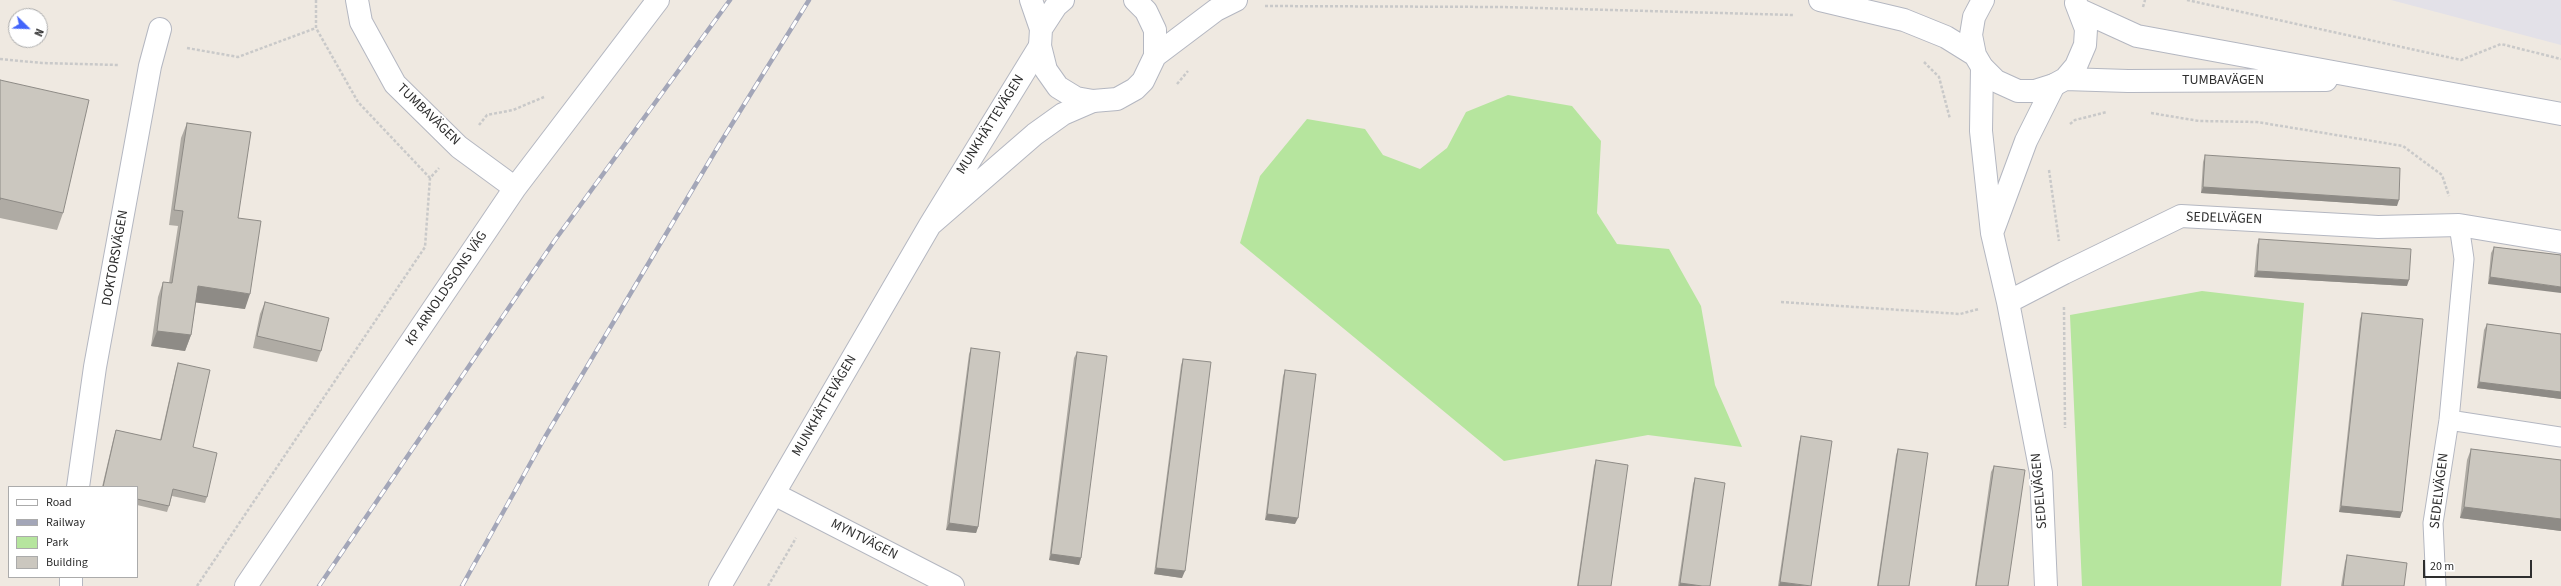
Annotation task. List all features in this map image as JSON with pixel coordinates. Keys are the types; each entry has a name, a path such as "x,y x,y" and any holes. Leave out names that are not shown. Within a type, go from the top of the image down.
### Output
{"street":[{"name":"TUMBAVÄGEN","path":"357,0 361,22 395,84 459,147 515,188"},
{"name":"KP ARNOLDSSONS VÄG","path":"246,586 515,188 658,0"},
{"path":"1031,0 1046,70 1058,87 1076,98 1093,101 1117,99 1135,89 1143,81 1155,56 1216,10 1236,0"},
{"name":"MUNKHÄTTEVÄGEN","path":"720,586 1040,38 1056,6 1063,0"},
{"path":"1135,0 1146,11 1154,30 1155,56"},
{"path":"1820,0 1904,20 1946,37 1979,61"},
{"name":"SEDELVÄGEN","path":"1983,0 1974,17 1971,35 1979,61 1980,131 1992,233 2008,302 2041,473 2046,586"},
{"name":"TUMBAVÄGEN","path":"2077,5 2137,36 2561,114"},
{"path":"1992,233 2026,141 2060,82 2076,66 2085,45 2086,29 2077,5"},
{"name":"DOKTORSVÄGEN","path":"78,486 95,367 150,66 160,29"},
{"name":"TUMBAVÄGEN","path":"1979,61 1996,81 2018,91 2035,91 2060,82 2382,80"},
{"name":"MUNKHÄTTEVÄGEN","path":"930,225 1034,134 1063,114 1093,101"},
{"name":"SEDELVÄGEN","path":"2008,302 2064,272 2181,216 2378,227 2459,225 2561,242"},
{"name":"MYNTVÄGEN","path":"774,494 953,586"}],"lane":[{"name":"SEDELVÄGEN","path":"2436,586 2433,523 2450,420 2464,259 2459,225"},
{"path":"2450,420 2561,437"}],"path":[{"path":"197,586 425,247 430,178 358,102 316,28 316,0"},
{"path":"2187,0 2461,60 2501,44 2561,59"},
{"path":"1258,6 1503,7 1798,16"},
{"path":"1922,61 1939,77 1949,119 1980,131"},
{"path":"1173,89 1193,66"},
{"path":"487,115 513,110 543,98 548,92"},
{"path":"2069,125 2075,120 2109,112"},
{"path":"2145,112 2199,121 2257,122 2403,146 2442,175 2459,225"},
{"path":"2026,141 2046,146 2064,272 2066,432"},
{"path":"1781,302 1960,314 2008,302"},
{"path":"768,586 811,513"}],"shaded area":[{"path":"2391,0 2561,0 2561,45"}],"green space":[{"path":"1508,95 1572,106 1601,141 1597,213 1617,244 1669,249 1701,306 1715,385 1742,447 1648,435 1504,461 1240,243 1260,176 1307,119 1365,129 1383,155 1420,169 1447,148 1466,112"},
{"path":"2202,291 2304,303 2281,586 2082,586 2070,315"}],"building":[{"path":"0,80 89,100 63,213 0,198"},
{"path":"187,123 251,132 238,218 261,221 250,294 198,286 191,335 157,331 163,282 172,283 183,211 174,210"},
{"path":"2205,155 2400,168 2399,200 2203,187"},
{"path":"2259,239 2411,249 2409,280 2257,271"},
{"path":"2494,247 2561,255 2561,287 2490,277"},
{"path":"265,302 329,318 321,351 257,336"},
{"path":"2362,313 2423,319 2402,512 2341,506"},
{"path":"2487,324 2561,334 2561,392 2479,382"},
{"path":"971,348 1000,352 978,527 949,523"},
{"path":"1077,352 1107,356 1081,558 1051,554"},
{"path":"1183,359 1211,362 1185,571 1156,568"},
{"path":"178,363 210,370 193,447 217,453 207,497 173,489 169,506 138,499 138,486 103,486 116,430 161,440"},
{"path":"1285,370 1316,374 1298,518 1267,514"},
{"path":"1801,436 1832,441 1811,586 1780,582"},
{"path":"1898,449 1928,453 1909,586 1878,586"},
{"path":"2471,449 2561,460 2561,519 2464,507"},
{"path":"1596,460 1628,465 1611,586 1578,586"},
{"path":"1994,466 2025,470 2008,586 1976,586"},
{"path":"1695,478 1725,483 1710,586 1680,583"},
{"path":"2347,555 2407,563 2404,586 2343,586"}],"railway":[{"path":"319,586 555,240 730,0"},
{"path":"462,586 545,437 719,145 809,0"}]}
